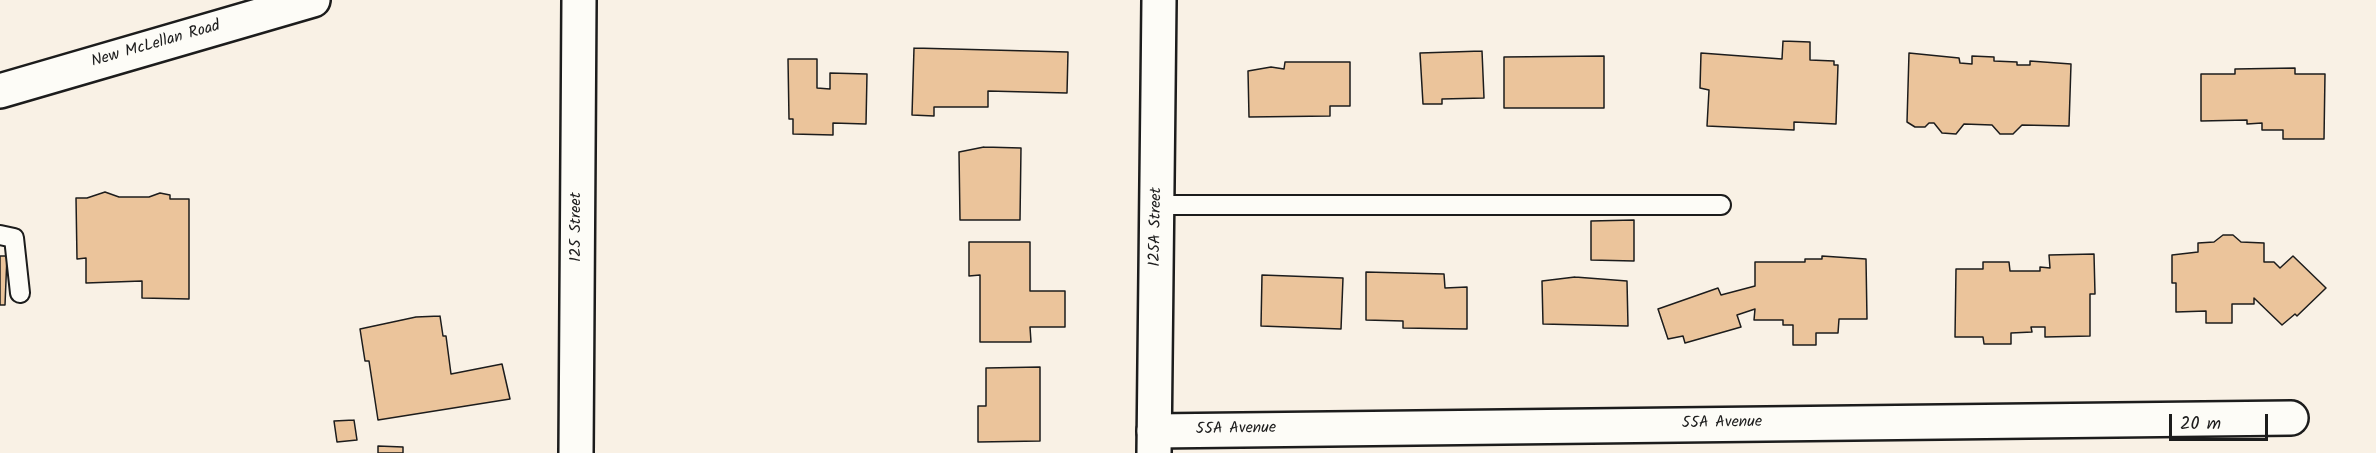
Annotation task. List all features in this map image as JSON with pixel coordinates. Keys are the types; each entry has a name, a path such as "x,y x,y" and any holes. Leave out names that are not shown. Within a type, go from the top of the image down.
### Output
{"street":[{"name":"New McLellan Road","path":"0,91 313,0"},
{"name":"125 Street","path":"576,453 579,0"},
{"name":"125A Street","path":"1154,442 1159,0"},
{"name":"55A Avenue","path":"1154,442 2291,418"}],"lane":[{"path":"1157,205 1721,205"},
{"path":"0,235 14,238 20,293"}],"building":[{"path":"1783,41 1810,42 1810,60 1834,61 1834,65 1838,65 1836,124 1794,122 1794,130 1707,126 1709,90 1700,88 1701,53 1782,59"},
{"path":"914,48 1068,52 1067,93 988,91 988,107 934,107 934,116 912,115"},
{"path":"1482,51 1484,98 1442,99 1442,104 1423,104 1420,53"},
{"path":"1909,53 1959,58 1960,63 1972,64 1972,56 1994,57 1994,61 2017,62 2017,65 2030,65 2030,61 2071,64 2069,126 2022,125 2013,134 2000,134 1992,125 1964,124 1956,134 1942,133 1934,123 1929,123 1925,127 1915,127 1907,122"},
{"path":"1604,56 1604,108 1504,108 1504,57"},
{"path":"788,59 817,59 817,88 830,89 830,73 867,74 866,124 833,123 833,135 793,134 793,119 789,119"},
{"path":"1285,62 1350,62 1350,106 1330,106 1330,116 1249,117 1248,71 1271,67 1284,69"},
{"path":"2295,68 2295,74 2325,74 2324,139 2283,139 2283,130 2262,130 2262,123 2247,124 2247,120 2201,121 2201,74 2235,74 2235,69"},
{"path":"984,147 1021,148 1020,220 960,220 959,152"},
{"path":"105,192 119,197 149,197 160,193 170,195 170,199 189,199 189,299 142,298 142,281 86,283 86,258 77,259 76,198 87,198"},
{"path":"1634,220 1634,261 1591,260 1591,221"},
{"path":"2223,235 2233,235 2241,242 2264,243 2264,262 2274,262 2280,268 2293,256 2326,288 2297,316 2295,314 2282,325 2254,298 2254,304 2232,304 2232,323 2206,323 2206,311 2176,312 2176,283 2172,283 2172,255 2198,252 2198,243 2214,242"},
{"path":"969,242 1030,242 1030,291 1065,291 1065,327 1030,327 1031,342 980,342 980,275 969,276"},
{"path":"2094,254 2095,294 2090,294 2090,336 2045,337 2045,327 2031,327 2032,332 2011,333 2011,344 1984,344 1983,337 1955,337 1956,269 1983,269 1983,262 2009,262 2010,271 2040,271 2040,267 2050,268 2049,255"},
{"path":"0,256 7,256 5,305 0,305"},
{"path":"1822,256 1866,259 1867,319 1839,319 1838,333 1816,333 1816,345 1793,345 1793,325 1783,325 1783,320 1754,320 1755,309 1737,315 1741,327 1685,343 1683,336 1668,339 1658,309 1718,288 1721,295 1755,286 1755,262 1805,262 1805,259 1822,259"},
{"path":"1366,272 1444,274 1445,288 1467,287 1467,329 1403,328 1403,321 1366,320"},
{"path":"1262,275 1343,278 1341,329 1261,326"},
{"path":"1575,277 1627,281 1628,326 1543,324 1542,281"},
{"path":"440,316 443,336 446,336 451,374 502,364 510,399 378,420 369,361 365,361 360,329 416,317"},
{"path":"1040,367 1040,441 978,442 978,406 986,406 986,368"},
{"path":"354,420 357,440 337,442 334,421"},
{"path":"378,446 403,447 403,453 378,453"}]}
